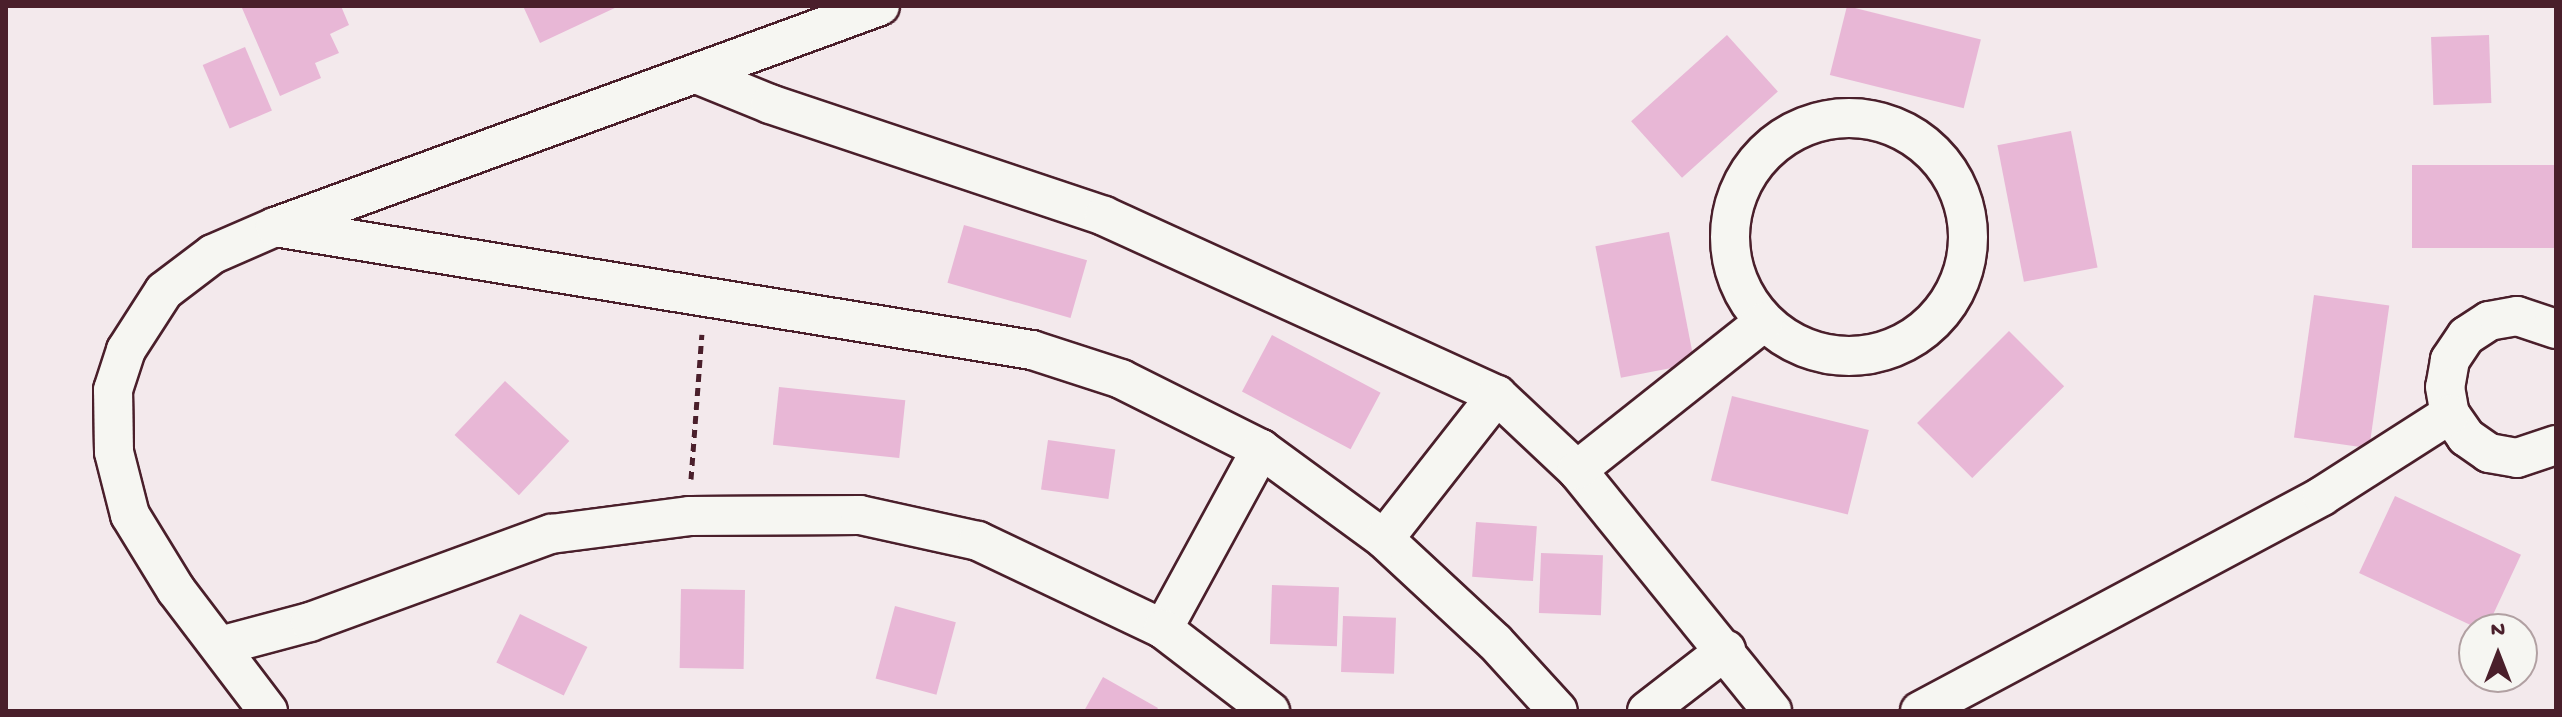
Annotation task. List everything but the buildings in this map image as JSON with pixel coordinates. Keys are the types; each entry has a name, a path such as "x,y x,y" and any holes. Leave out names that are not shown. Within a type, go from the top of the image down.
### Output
{"street":[{"path":"268,711 130,515 114,452 113,390 126,350 164,291 213,254 275,227 699,75 880,6"},
{"path":"699,75 770,104 1104,216 1497,395 1577,470 1726,650 1772,711"},
{"path":"1850,116 1896,126 1935,151 1961,191 1971,237 1961,283 1935,322 1896,348 1850,357 1803,348 1764,322 1738,283 1728,237 1738,191 1764,151 1803,126 1850,116"},
{"path":"275,227 1032,350 1121,379 1261,449 1384,539 1495,642 1558,711"},
{"path":"2552,316 2517,316 2489,321 2466,336 2450,360 2445,387 2450,414 2466,437 2489,453 2517,458 2556,445"},
{"path":"1577,470 1764,322"},
{"path":"1384,539 1497,395"},
{"path":"1933,708 2322,496 2450,414"},
{"path":"1163,629 1261,449"},
{"path":"220,646 310,622 508,546 580,529 689,516 860,515 978,541 1163,629 1270,711"},
{"path":"1647,711 1726,650"}],"path":[{"path":"689,516 705,299"}]}
